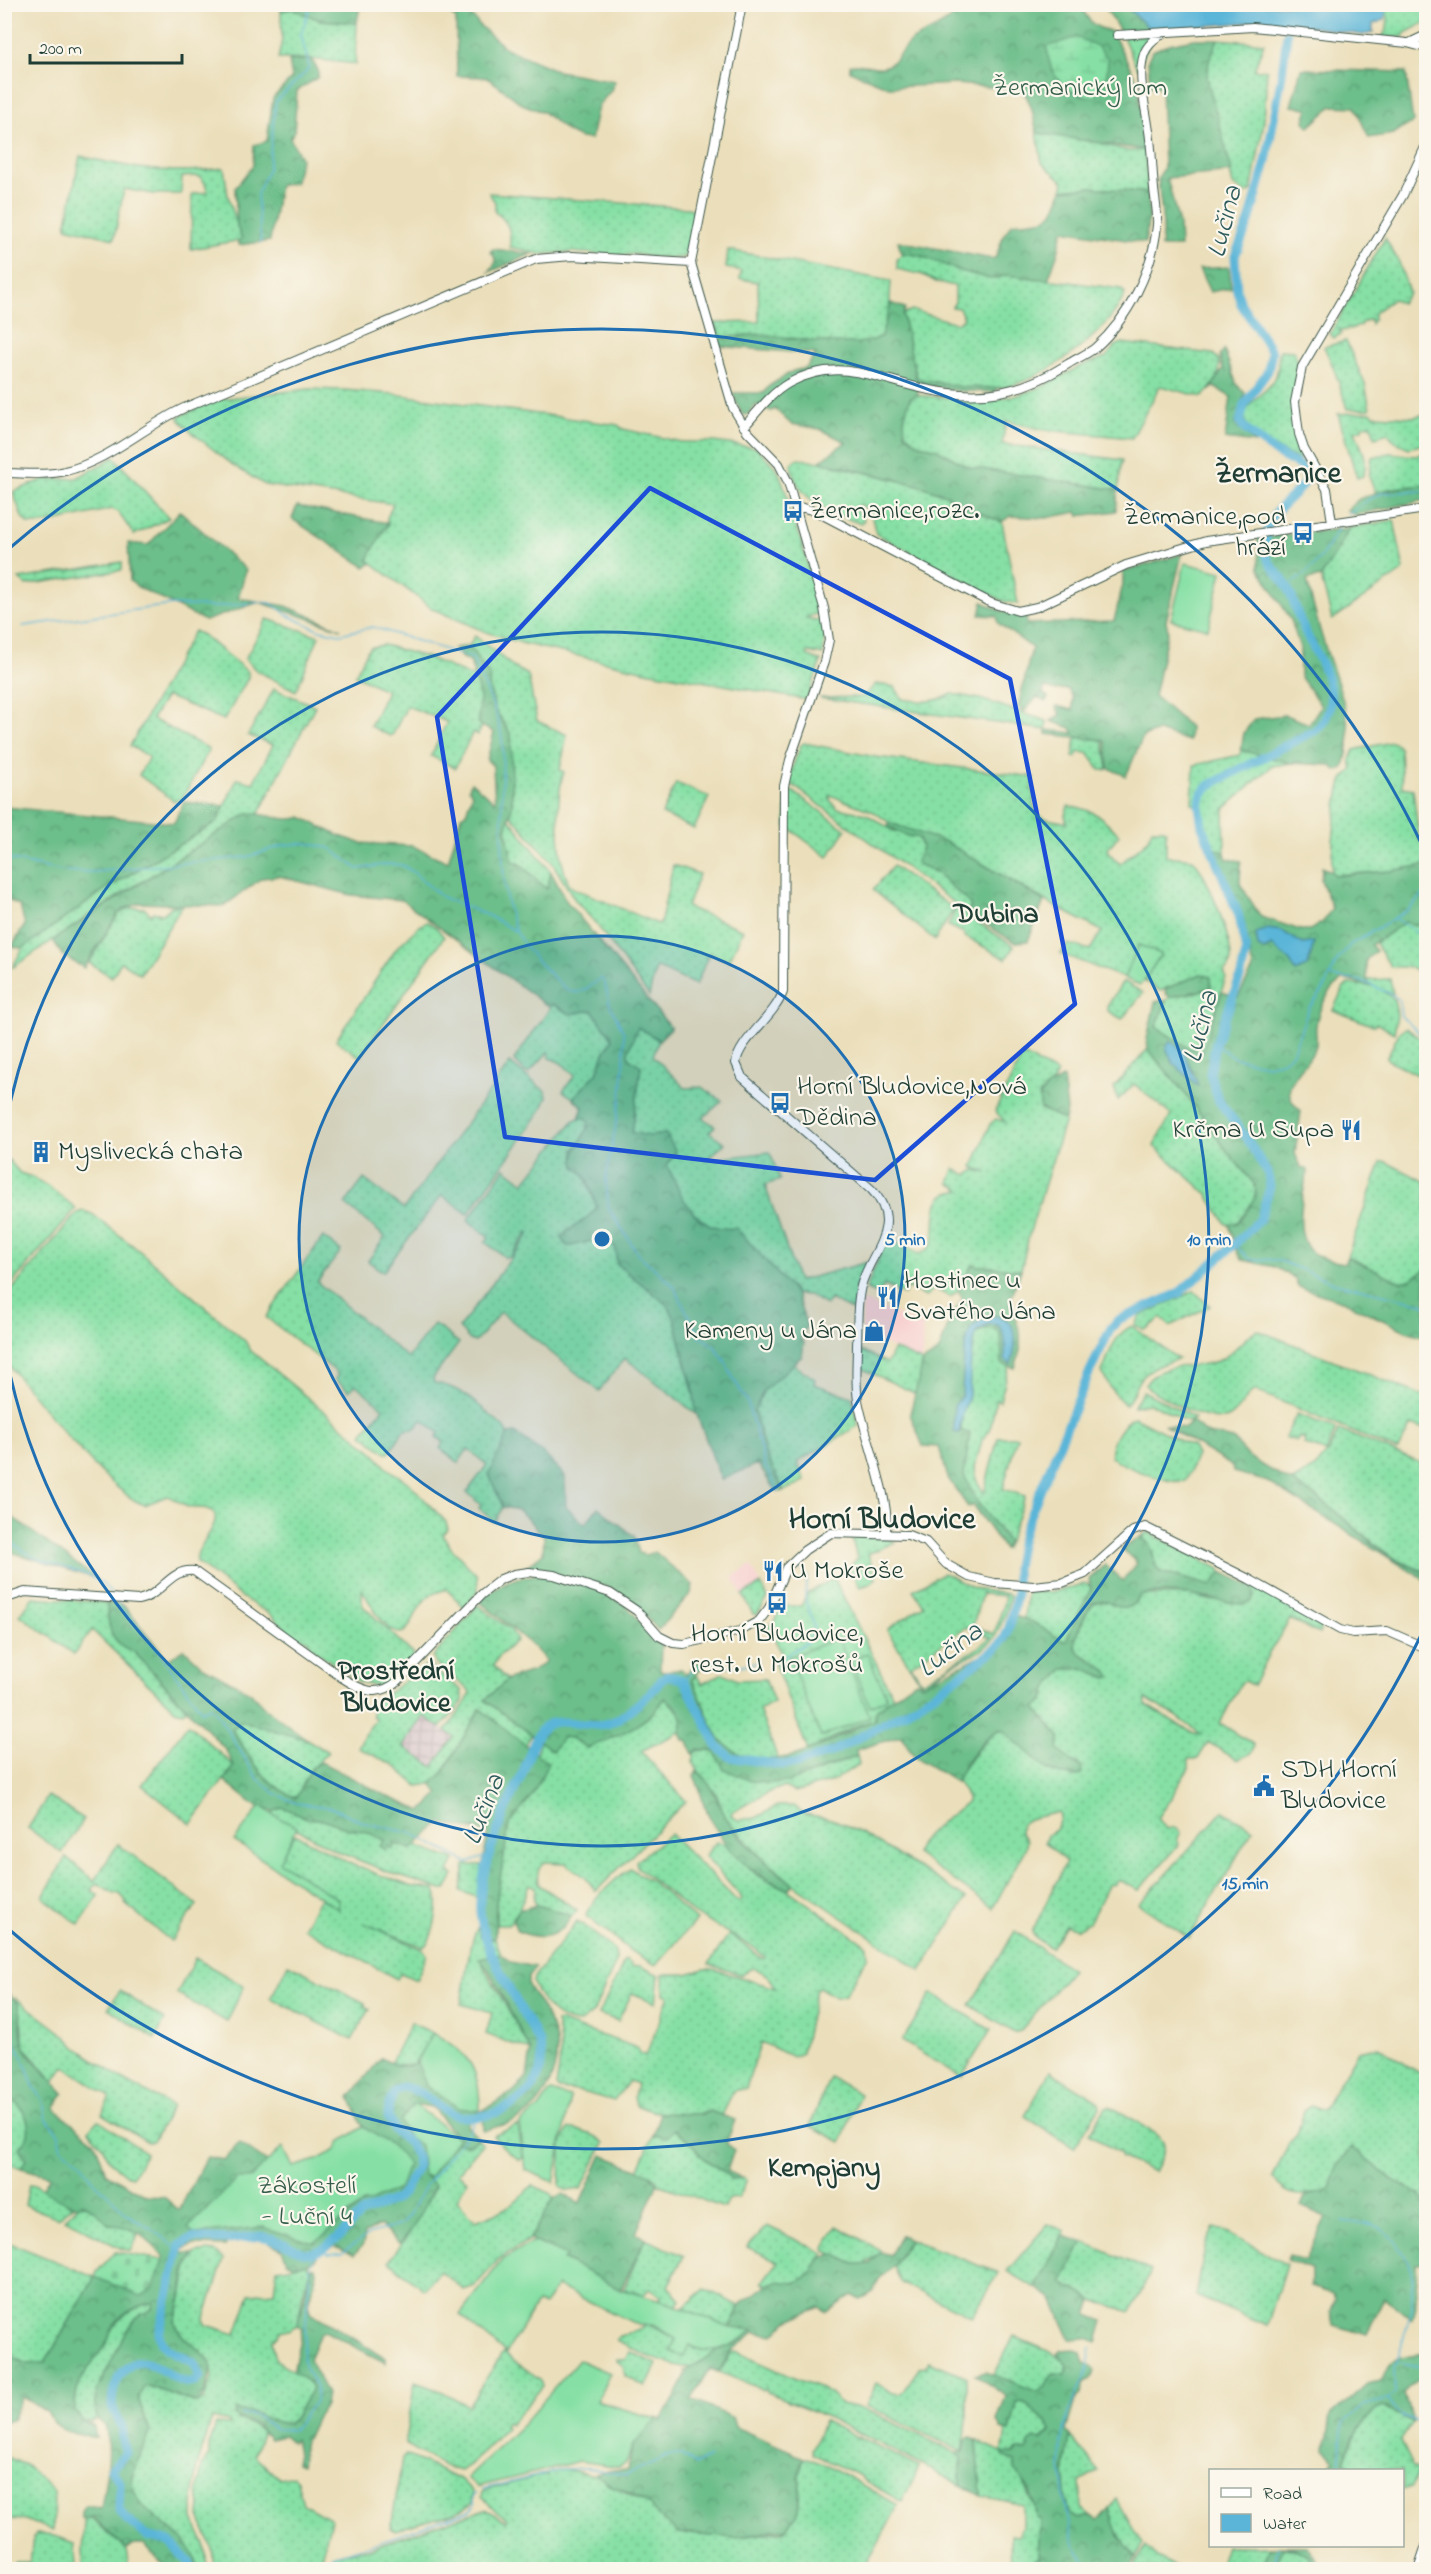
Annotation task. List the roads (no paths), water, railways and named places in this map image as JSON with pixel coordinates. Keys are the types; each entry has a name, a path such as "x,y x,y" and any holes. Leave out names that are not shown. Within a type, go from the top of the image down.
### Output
{"street":[{"path":"742,4 691,263 729,398 744,427 779,464 786,477 824,608 828,645 784,786 783,992 777,1005 739,1052 736,1063 742,1077 860,1179 881,1202 885,1217 884,1236 864,1278 860,1294 856,1385 861,1414 882,1492 888,1526 885,1534"},
{"path":"1117,35 1253,27 1407,43 1426,48"},
{"path":"744,427 780,389 795,380 818,372 853,370 926,389 981,396 999,394 1051,375 1095,348 1122,316 1145,276 1157,224 1149,129 1141,79 1146,50 1162,34"},
{"path":"1407,43 1426,35"},
{"path":"1332,522 1326,489 1299,435 1296,402 1302,367 1403,195 1426,145"},
{"path":"4,473 56,473 75,468 131,440 184,408 536,259 572,256 691,263"},
{"path":"796,506 816,511 991,603 1018,611 1037,606 1126,566 1206,541 1426,509"},
{"path":"4,1599 25,1592 118,1599 146,1598 154,1594 176,1574 188,1570 197,1572 341,1677 363,1690 375,1693 387,1689 398,1681 482,1594 501,1580 514,1574 529,1572 554,1575 610,1593 637,1611 659,1636 673,1643 684,1644 744,1630 759,1621 771,1604 786,1568 824,1536 842,1532 903,1534 920,1539 954,1570 969,1577 1023,1586 1068,1582 1085,1574 1133,1531 1147,1527 1344,1631 1353,1633 1386,1630 1426,1648"},
{"path":"1419,2570 1426,2546"}],"water":[{"path":"1124,5 1389,5 1384,20 1373,24 1373,33 1363,35 1294,24 1252,22 1151,30"},
{"path":"1268,929 1282,931 1303,944 1314,942 1308,966 1296,972 1290,961 1272,946 1264,950 1258,947 1256,933"},
{"path":"1170,1041 1183,1050 1199,1087 1173,1063 1166,1048"},
{"path":"996,1316 1009,1322 1015,1334 1015,1349 1011,1364 1005,1360 1004,1337 998,1325 989,1324 976,1332 971,1357 969,1395 959,1433 954,1432 954,1406 962,1395 964,1355 968,1335 971,1328 983,1318"}],"waterway":[{"path":"261,243 257,194 268,170 276,101 306,72 309,66 301,34 311,4"},
{"name":"Lučina","path":"192,2570 190,2563 168,2541 146,2536 119,2510 120,2482 111,2469 126,2453 122,2438 123,2430 112,2405 117,2381 131,2365 140,2362 159,2368 187,2383 196,2382 200,2377 194,2363 166,2348 159,2334 180,2245 193,2238 228,2240 260,2236 274,2239 305,2253 312,2253 338,2238 362,2213 395,2200 404,2192 417,2167 416,2156 411,2145 395,2131 388,2117 389,2104 395,2091 403,2087 410,2089 424,2095 455,2115 479,2117 516,2103 534,2085 541,2066 540,2043 490,1950 484,1934 480,1904 492,1848 541,1730 545,1726 559,1722 595,1725 612,1722 635,1707 667,1675 684,1680 717,1746 730,1757 780,1765 797,1764 834,1751 938,1691 996,1649 1004,1639 1017,1594 1016,1568 1024,1530 1090,1371 1111,1328 1118,1320 1179,1293 1260,1219 1270,1187 1268,1174 1246,1137 1218,1100 1210,1074 1215,1045 1241,975 1246,952 1239,916 1202,826 1199,806 1202,793 1210,785 1316,730 1326,718 1330,705 1328,679 1303,627 1288,588 1267,558 1266,551 1265,542 1269,523 1278,510 1306,481 1304,472 1300,466 1276,453 1246,430 1240,422 1244,405 1268,371 1272,352 1241,304 1237,291 1235,256 1249,222 1266,162 1287,34"},
{"path":"1348,515 1369,499 1383,493 1426,491"},
{"path":"1287,587 1317,562 1339,527"},
{"path":"23,626 173,605 214,607 260,602 271,603 289,616 320,630 340,634 373,627 472,658 494,708 502,739 504,881 511,918 517,933 538,961 570,991 580,991 600,979 604,980 610,1005 624,1033 621,1097 606,1178 608,1207 638,1254 673,1285 698,1334 715,1347 725,1361 747,1401 765,1466 779,1492"},
{"path":"4,858 60,871 93,872 247,857 284,845 306,843 330,848 358,869 388,864 402,865 442,897 489,916 515,931"},
{"path":"1215,1045 1236,1058 1267,1065 1281,1062 1292,1054 1309,1008 1322,992 1337,961 1351,944 1408,910 1426,892"},
{"path":"1395,918 1426,939"},
{"path":"1330,977 1362,981 1393,995 1399,1000 1401,1016 1426,1039"},
{"path":"1235,1244 1249,1259 1278,1260 1335,1283 1426,1306"},
{"path":"4,1538 36,1558 91,1577 107,1588 112,1596"},
{"path":"775,1662 809,1641 814,1628 805,1598 807,1577 798,1563"},
{"path":"114,1600 155,1647 202,1711 210,1707 216,1712 257,1778 276,1794 296,1803 333,1808 365,1823 411,1833 468,1863 490,1855"},
{"path":"684,1680 695,1668 705,1664 734,1666 759,1662"},
{"path":"4,1999 9,2008 15,2043 33,2085 43,2100 46,2118 59,2134 62,2149 81,2162 91,2179 126,2214 152,2229 178,2249"},
{"path":"324,2248 327,2254 341,2253 371,2233 401,2225 424,2187 471,2129 474,2118"},
{"path":"1342,2221 1368,2225 1385,2231 1406,2257 1411,2271 1412,2301 1397,2362"},
{"path":"242,2414 254,2415 276,2429 292,2430 316,2401 317,2386 303,2362 310,2268 315,2252"},
{"path":"1091,2348 1087,2372 1068,2412 1062,2442 1061,2469 1070,2532 1078,2551 1092,2570"},
{"path":"1339,2469 1342,2430 1345,2422 1365,2404 1388,2400 1395,2393 1394,2367 1397,2362 1417,2366 1426,2363"},
{"path":"1388,2400 1401,2415 1426,2426"},
{"path":"483,2489 565,2469 587,2468 626,2475 669,2455 679,2454 696,2464 710,2457"},
{"path":"324,2570 331,2556 469,2511 474,2506 474,2495 477,2492"},
{"path":"1273,2570 1278,2547"}],"place":[{"name":"Žermanice,rozc.","path":"793,511"},
{"name":"Žermanice,pod hrází","path":"1303,533"},
{"name":"Horní Bludovice,Nová Dědina","path":"780,1103"},
{"name":"Krčma U Supa","path":"1351,1130"},
{"name":"Myslivecká chata","path":"41,1152"},
{"name":"Hostinec u Svatého Jána","path":"887,1297"},
{"name":"Kameny u Jána","path":"874,1331"},
{"name":"U Mokroše","path":"773,1571"},
{"name":"Horní Bludovice, rest. U Mokrošů","path":"777,1603"},
{"name":"SDH Horní Bludovice","path":"1264,1786"}],"district":[{"name":"Žermanice","path":"1278,475"},
{"name":"Dubina","path":"996,915"},
{"name":"Horní Bludovice","path":"882,1521"},
{"name":"Prostřední Bludovice","path":"396,1688"},
{"name":"Kempjany","path":"824,2169"}],"park label":[{"name":"Žermanický lom","path":"1080,88"},
{"name":"Zákostelí - Luční 4","path":"307,2202"}]}
